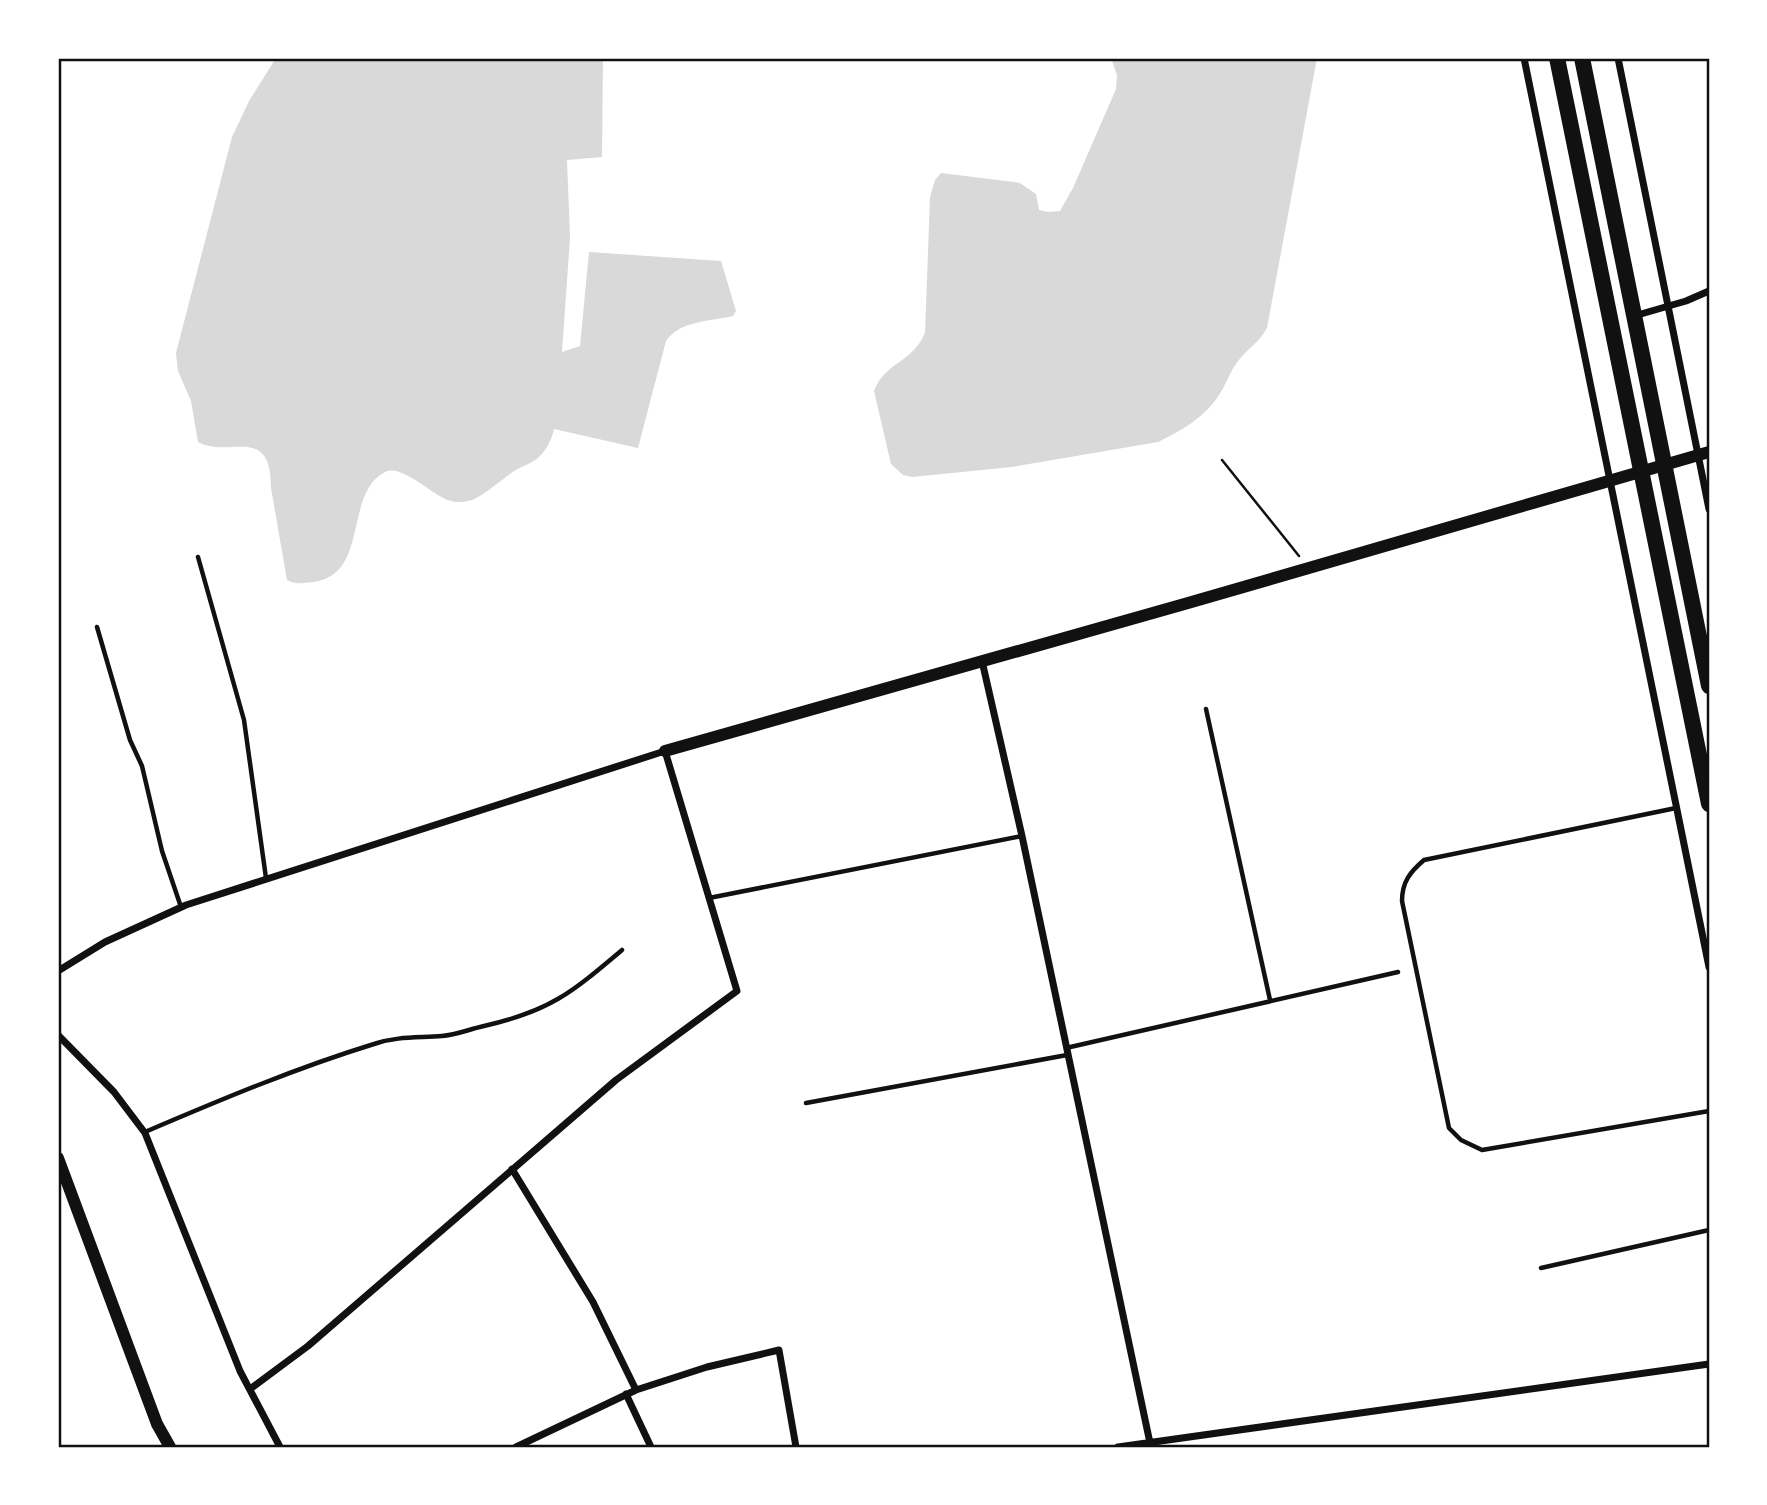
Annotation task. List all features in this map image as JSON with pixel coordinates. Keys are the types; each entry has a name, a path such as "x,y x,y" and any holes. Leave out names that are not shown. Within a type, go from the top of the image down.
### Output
{"main road":[{"path":"1557,58 1709,804"},
{"path":"1581,58 1709,686"}],"street":[{"path":"1524,58 1709,967"},
{"path":"1618,58 1668,306 1704,454 1709,509"},
{"path":"1634,316 1709,291"},
{"path":"58,971 105,942 181,907 665,751 1704,454"},
{"path":"982,662 1022,836 1150,1443"},
{"path":"250,1389 308,1346 616,1080 737,991 665,751"},
{"path":"58,1035 114,1092 145,1133 240,1371 280,1447"},
{"path":"58,1158 157,1424 170,1447"},
{"path":"512,1169 593,1302 636,1390"},
{"path":"516,1447 636,1390 707,1367 779,1350 796,1447"},
{"path":"1118,1447 1709,1364"},
{"path":"626,1394 651,1447"}],"lane":[{"path":"198,557 244,720 266,878"},
{"path":"97,626 130,740 142,766 162,851 181,907"},
{"path":"1206,709 1270,1000"},
{"path":"1676,808 1424,860 1406,878 1402,887 1402,901 1449,1128 1461,1140 1482,1150 1709,1111"},
{"path":"709,898 1022,836"},
{"path":"145,1133 245,1090 376,1043 410,1036 444,1036 535,1012 576,988 621,950"},
{"path":"806,1103 1067,1051 1270,1000 1398,972"},
{"path":"1541,1268 1709,1230"}],"path":[{"path":"1222,460 1294,547 1307,569"}],"shaded area":[{"path":"276,58 603,58 602,157 567,160 570,238 562,352 580,346 589,252 721,261 736,311 733,316 679,329 666,341 638,448 554,429 547,447 537,459 516,470 478,497 462,502 443,498 400,472 385,472 372,483 364,497 350,550 342,565 331,576 313,582 296,583 287,580 269,468 264,456 256,449 210,446 198,442 191,401 178,371 176,353 232,137 249,101"},
{"path":"1111,58 1317,58 1267,328 1238,361 1219,395 1206,410 1183,428 1158,442 1012,467 912,477 903,475 891,464 874,391 885,374 913,351 925,333 930,197 935,180 941,173 1020,183 1036,194 1039,210 1060,211 1073,188 1116,89 1117,75"}]}
